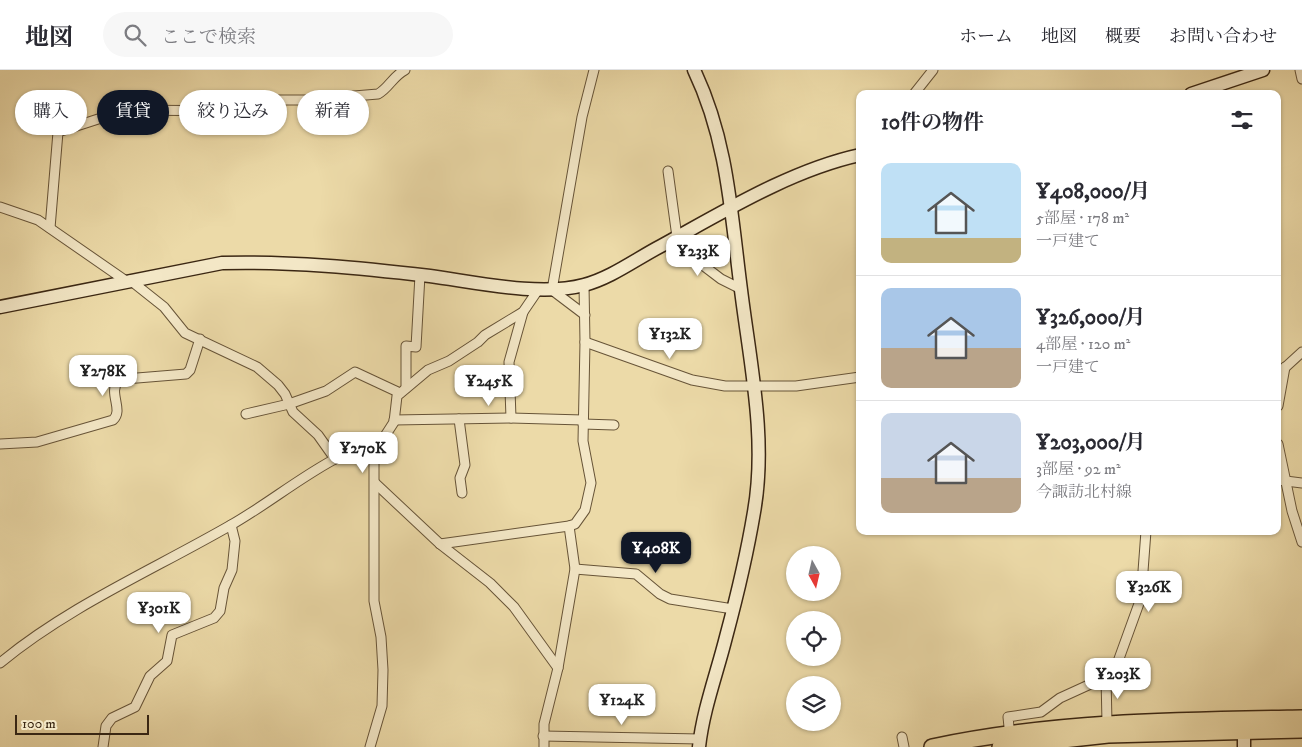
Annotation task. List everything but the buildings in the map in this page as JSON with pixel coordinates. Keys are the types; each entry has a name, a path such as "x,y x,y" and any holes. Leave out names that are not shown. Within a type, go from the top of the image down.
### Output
{"main road":[{"path":"932,747 1244,725 1302,718"},
{"path":"1008,743 1107,723 1244,725 1302,730"}],"street":[{"path":"50,228 58,132 126,110 241,111 274,100 306,100 378,94 384,90 392,74 405,70"},
{"path":"552,290 582,117 594,70"},
{"path":"544,736 699,743 733,610 754,511 758,464 754,386 732,207 715,119 694,70"},
{"path":"917,90 933,70"},
{"path":"1203,90 1263,70"},
{"path":"1300,70 1302,79"},
{"path":"0,307 200,266 249,262 420,275 538,290 552,290 584,285 602,278 732,207 834,161 856,156"},
{"path":"668,171 674,239 721,279 741,289"},
{"path":"0,207 38,220 128,281 164,307 185,333 257,367 278,385 285,394 293,412 329,448 335,459"},
{"path":"403,390 406,346 416,347 420,275"},
{"path":"440,544 569,526 575,524 585,510 591,483 583,441 584,285"},
{"path":"511,418 509,362 523,312 538,290"},
{"path":"552,290 585,315"},
{"path":"370,747 382,706 383,670 381,637 374,601 374,452 394,420 397,396 403,390 428,370 449,362 485,335 523,312"},
{"path":"0,444 37,442 113,420 118,413 114,392 118,381 186,374 190,370 200,340"},
{"path":"585,342 692,380 725,386 796,386 856,378"},
{"path":"1281,371 1302,352"},
{"path":"1281,391 1286,367"},
{"path":"246,414 289,404 326,391 355,372 403,390"},
{"path":"394,420 511,418 583,422 614,426"},
{"path":"458,419 465,465 460,478 462,493"},
{"path":"0,663 31,638 99,597 232,525 335,459 364,451 374,452"},
{"path":"1302,483 1282,480 1302,542"},
{"path":"375,483 440,544 490,583 514,607 558,668"},
{"path":"103,747 106,726 112,718 135,706 150,676 167,660 172,635 214,618 220,611 224,588 232,563 235,540 232,525"},
{"path":"544,747 544,736 575,569 569,526"},
{"path":"1008,743 1008,718 1041,712 1060,698 1106,677 1116,667 1141,598 1146,535"},
{"path":"575,569 636,574 644,578 660,594 670,599 733,610"},
{"path":"1106,677 1107,723"},
{"path":"1244,725 1244,747"}]}
